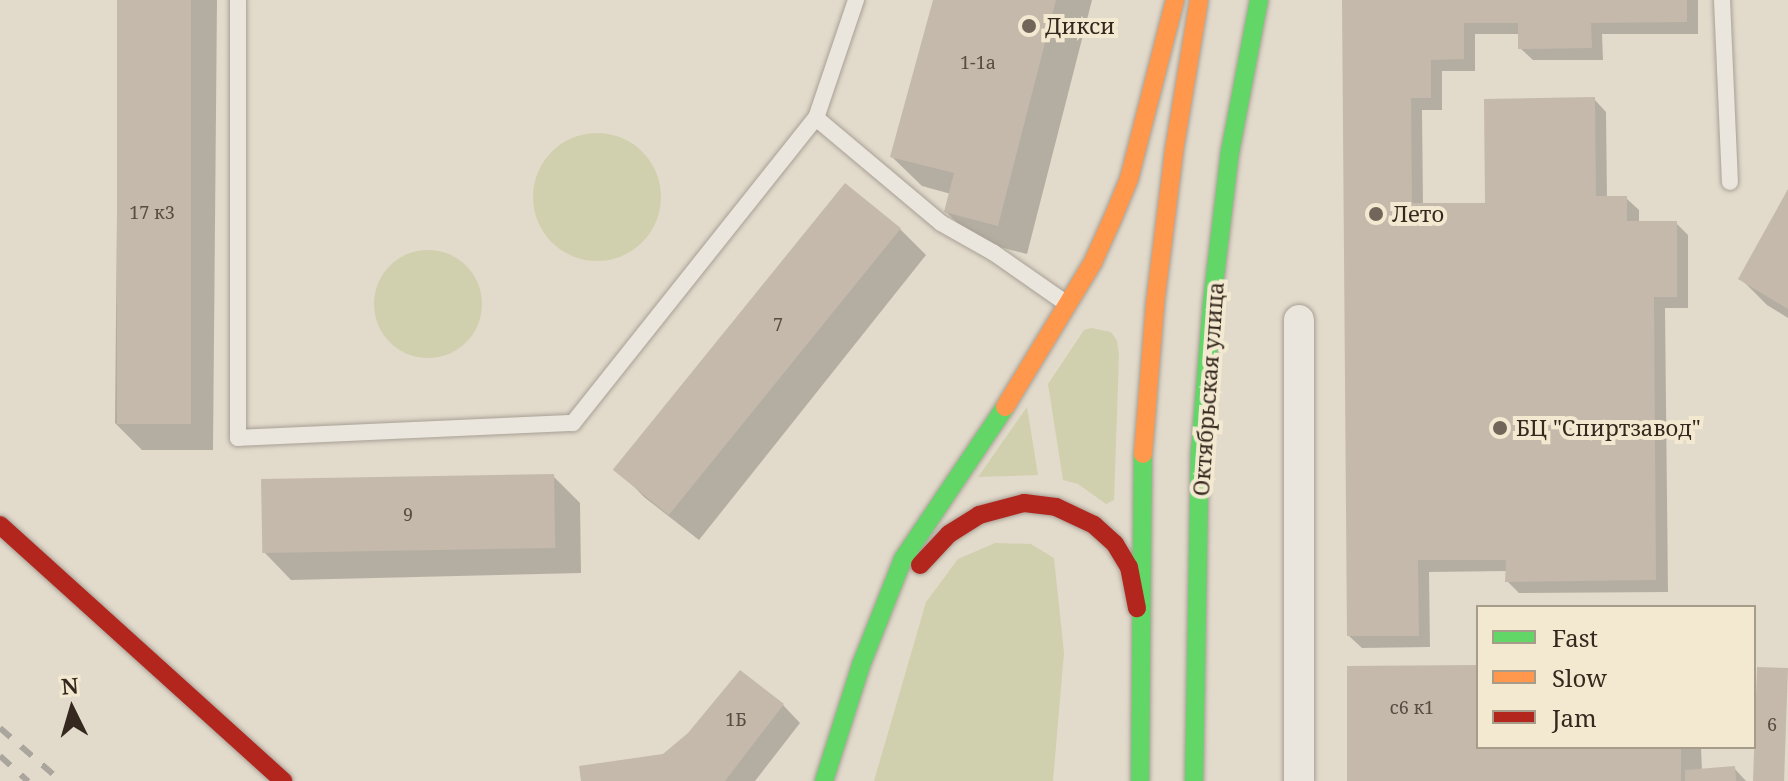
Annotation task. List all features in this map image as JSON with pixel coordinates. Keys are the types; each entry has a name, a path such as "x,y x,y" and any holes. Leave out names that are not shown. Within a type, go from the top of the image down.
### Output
{"main road":[{"path":"824,781 861,665 903,559 1021,384 1093,262 1129,179 1175,0"},
{"path":"1140,781 1143,455 1155,304 1174,151 1199,0"},
{"name":"Октябрьская улица","path":"1194,781 1200,451 1212,302 1230,152 1259,0"},
{"path":"841,781 877,665 918,568 949,534 979,515 1024,503 1056,507 1094,525 1115,544 1129,567 1142,656"},
{"path":"0,525 283,781"}],"street":[{"path":"1299,320 1299,781"}],"lane":[{"path":"238,0 238,438 573,423 816,118 856,0"},
{"path":"1722,0 1730,182"},
{"path":"816,118 941,223 994,253 1068,305"}],"green space":[{"path":"597,133 622,137 643,151 657,172 661,197 657,222 643,243 622,257 597,261 572,257 551,243 537,222 533,197 537,172 551,151 572,137"},
{"path":"428,250 449,254 466,266 478,283 482,304 478,325 466,342 449,354 428,358 407,354 390,342 378,325 374,304 378,283 390,266 407,254"},
{"path":"1091,328 1111,332 1117,341 1119,355 1114,500 1106,504 1078,484 1063,480 1048,384 1084,330"},
{"path":"1027,407 1038,475 978,477"},
{"path":"995,543 1031,544 1054,558 1064,653 1053,781 874,781 926,602 958,559"}],"building":[{"path":"117,0 191,0 191,424 117,424"},
{"path":"933,0 1056,0 998,226 944,212 954,173 890,157"},
{"name":"БЦ \"Спиртзавод\"","path":"1342,0 1687,0 1687,22 1591,23 1592,48 1518,49 1518,23 1464,23 1464,59 1431,60 1431,98 1411,98 1412,203 1485,203 1484,99 1595,97 1596,196 1627,196 1627,221 1677,221 1677,297 1654,297 1656,580 1505,582 1506,560 1418,560 1419,636 1347,636"},
{"path":"845,183 901,228 669,515 613,470"},
{"path":"1788,189 1788,309 1738,279"},
{"path":"554,474 555,548 262,553 261,479"},
{"path":"1476,665 1476,749 1681,749 1681,781 1347,781 1347,666"},
{"path":"1757,667 1788,668 1784,781 1753,781"},
{"path":"740,670 784,704 725,781 581,781 579,766 663,754 688,733"},
{"path":"1735,766 1736,781 1685,781 1685,770"}],"railway":[{"path":"0,728 61,781"},
{"path":"0,756 28,781"}],"traffic: fast":[{"path":"1194,781 1200,451 1212,302 1230,152 1259,0"},
{"path":"824,781 861,665 903,559 1005,407"},
{"path":"1140,781 1143,454"}],"traffic: slow":[{"path":"1005,407 1093,262 1112,220 1129,179 1175,0"},
{"path":"1143,454 1155,304 1174,151 1199,0"}],"traffic: jam":[{"path":"920,565 949,534 979,515 1024,503 1056,507 1094,525 1115,544 1129,567 1137,608"},
{"path":"0,525 283,781"}],"place":[{"name":"Дикси","path":"1029,26"},
{"name":"Лето","path":"1376,214"},
{"name":"БЦ \"Спиртзавод\"","path":"1500,428"}]}
